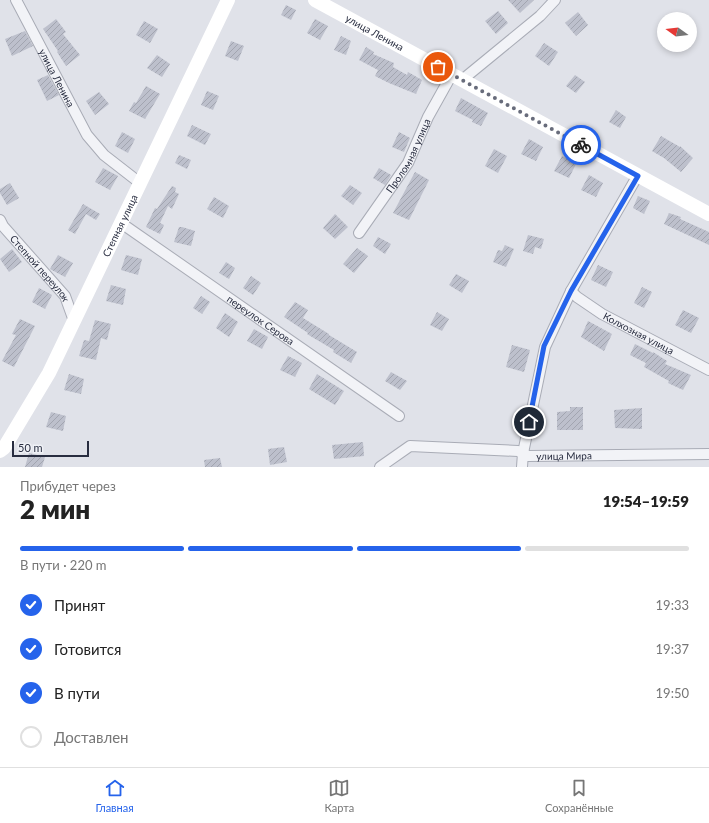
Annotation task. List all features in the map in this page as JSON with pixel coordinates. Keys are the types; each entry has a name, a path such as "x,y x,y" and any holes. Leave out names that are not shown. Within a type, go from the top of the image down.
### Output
{"main road":[{"name":"Степная улица","path":"2,449 49,373 228,0"},
{"name":"улица Ленина","path":"315,0 709,214"}],"street":[{"name":"улица Ленина","path":"16,0 87,135 104,155 140,183"},
{"name":"Проломная улица","path":"359,233 408,163 428,117 457,77 540,16 555,0"},
{"path":"522,467 523,453 544,346 571,291 638,176"},
{"name":"Степной переулок","path":"0,220 3,226 65,296 74,320"},
{"name":"переулок Серова","path":"121,223 399,416"},
{"name":"Колхозная улица","path":"571,291 576,297 602,314 709,370"},
{"name":"улица Мира","path":"380,467 410,446 518,451 528,456 709,454"}],"building":[{"path":"508,0 534,0 520,13"},
{"path":"286,5 296,10 291,20 281,15"},
{"path":"498,11 508,23 496,34 485,21"},
{"path":"578,12 588,25 576,36 565,23"},
{"path":"56,19 66,32 63,34 80,55 66,66 43,29"},
{"path":"315,19 328,26 320,40 307,33"},
{"path":"144,21 158,29 150,43 136,35"},
{"path":"25,31 33,46 12,56 5,39"},
{"path":"341,36 351,41 346,55 334,50"},
{"path":"231,41 244,46 238,61 225,56"},
{"path":"544,43 558,52 549,66 535,56"},
{"path":"366,47 374,52 373,54 394,63 393,67 407,75 408,72 422,80 416,94 375,76 378,70 359,60"},
{"path":"157,55 170,64 162,77 147,68"},
{"path":"48,75 59,95 47,101 37,80"},
{"path":"575,75 585,82 576,93 566,86"},
{"path":"146,86 160,94 145,119 129,111 134,102 136,103"},
{"path":"207,91 219,96 213,110 201,105"},
{"path":"99,92 109,104 95,115 86,101"},
{"path":"461,98 488,113 481,126 455,111"},
{"path":"616,110 626,117 620,128 609,122"},
{"path":"192,125 211,134 205,145 187,136"},
{"path":"122,132 135,139 128,153 115,146"},
{"path":"399,132 410,138 404,152 392,147"},
{"path":"661,136 680,146 693,158 681,172 664,158 652,151"},
{"path":"529,139 543,147 536,161 521,154"},
{"path":"494,149 507,156 498,173 485,166"},
{"path":"179,155 191,160 187,169 175,163"},
{"path":"562,156 576,164 569,178 554,171"},
{"path":"103,168 118,176 110,190 95,182"},
{"path":"379,168 391,175 385,185 373,178"},
{"path":"415,172 429,180 409,220 393,213"},
{"path":"589,175 603,183 596,197 581,190"},
{"path":"10,183 19,198 7,205 0,193 0,189"},
{"path":"350,185 362,193 353,205 341,196"},
{"path":"172,186 176,188 175,192 179,194 172,209 168,206 160,223 164,225 160,234 146,227 155,208 157,209"},
{"path":"638,196 650,201 644,214 633,208"},
{"path":"214,197 229,206 223,218 207,209"},
{"path":"83,204 100,214 96,220 86,214 75,234 68,230"},
{"path":"669,213 681,217 680,219 709,232 709,245 664,224"},
{"path":"335,214 348,227 335,239 323,228"},
{"path":"179,227 195,231 191,246 174,242"},
{"path":"528,235 544,239 541,249 535,247 533,254 523,251"},
{"path":"378,237 391,244 385,254 373,246"},
{"path":"505,245 514,249 506,267 493,262 498,250 502,251"},
{"path":"357,248 368,256 354,273 343,264"},
{"path":"12,249 22,262 9,272 0,259"},
{"path":"58,255 73,263 65,277 50,269"},
{"path":"126,255 142,259 138,275 121,270"},
{"path":"226,262 235,268 229,279 219,273"},
{"path":"598,265 613,272 606,287 591,280"},
{"path":"456,274 469,281 462,293 449,285"},
{"path":"251,276 261,283 253,295 243,288"},
{"path":"111,285 126,289 123,305 106,301"},
{"path":"642,287 652,292 644,308 634,303"},
{"path":"39,288 52,295 45,309 32,302"},
{"path":"201,296 210,302 202,314 193,308"},
{"path":"295,302 308,310 303,318 357,352 351,363 284,317"},
{"path":"683,310 699,318 691,333 675,325"},
{"path":"437,312 449,319 442,331 430,325"},
{"path":"225,313 238,322 229,337 216,328"},
{"path":"20,319 35,326 14,367 2,361 16,335 12,334"},
{"path":"95,320 111,324 107,340 101,338 96,360 79,356 84,340 89,341"},
{"path":"588,321 612,334 604,351 581,337"},
{"path":"254,329 268,337 262,349 247,341"},
{"path":"635,344 653,352 667,361 665,364 691,375 683,390 668,383 669,381 644,367 646,363 630,355"},
{"path":"512,345 530,350 524,372 506,367"},
{"path":"288,356 302,363 295,377 280,370"},
{"path":"391,372 407,381 400,390 385,381"},
{"path":"69,374 84,379 81,394 64,390"},
{"path":"317,374 344,391 335,405 309,389"},
{"path":"570,407 583,407 583,430 557,430 557,412 570,411"},
{"path":"642,408 642,429 615,428 614,410"},
{"path":"51,412 66,416 63,431 46,427"},
{"path":"363,442 364,456 334,459 332,445"},
{"path":"284,447 287,462 270,465 268,449"},
{"path":"29,453 45,457 42,467 25,467"},
{"path":"220,458 222,467 205,467 204,460"}],"way so far":[{"path":"438,67 581,145"}],"route":[{"path":"529,422 544,346 571,291 638,176 581,145"}]}
